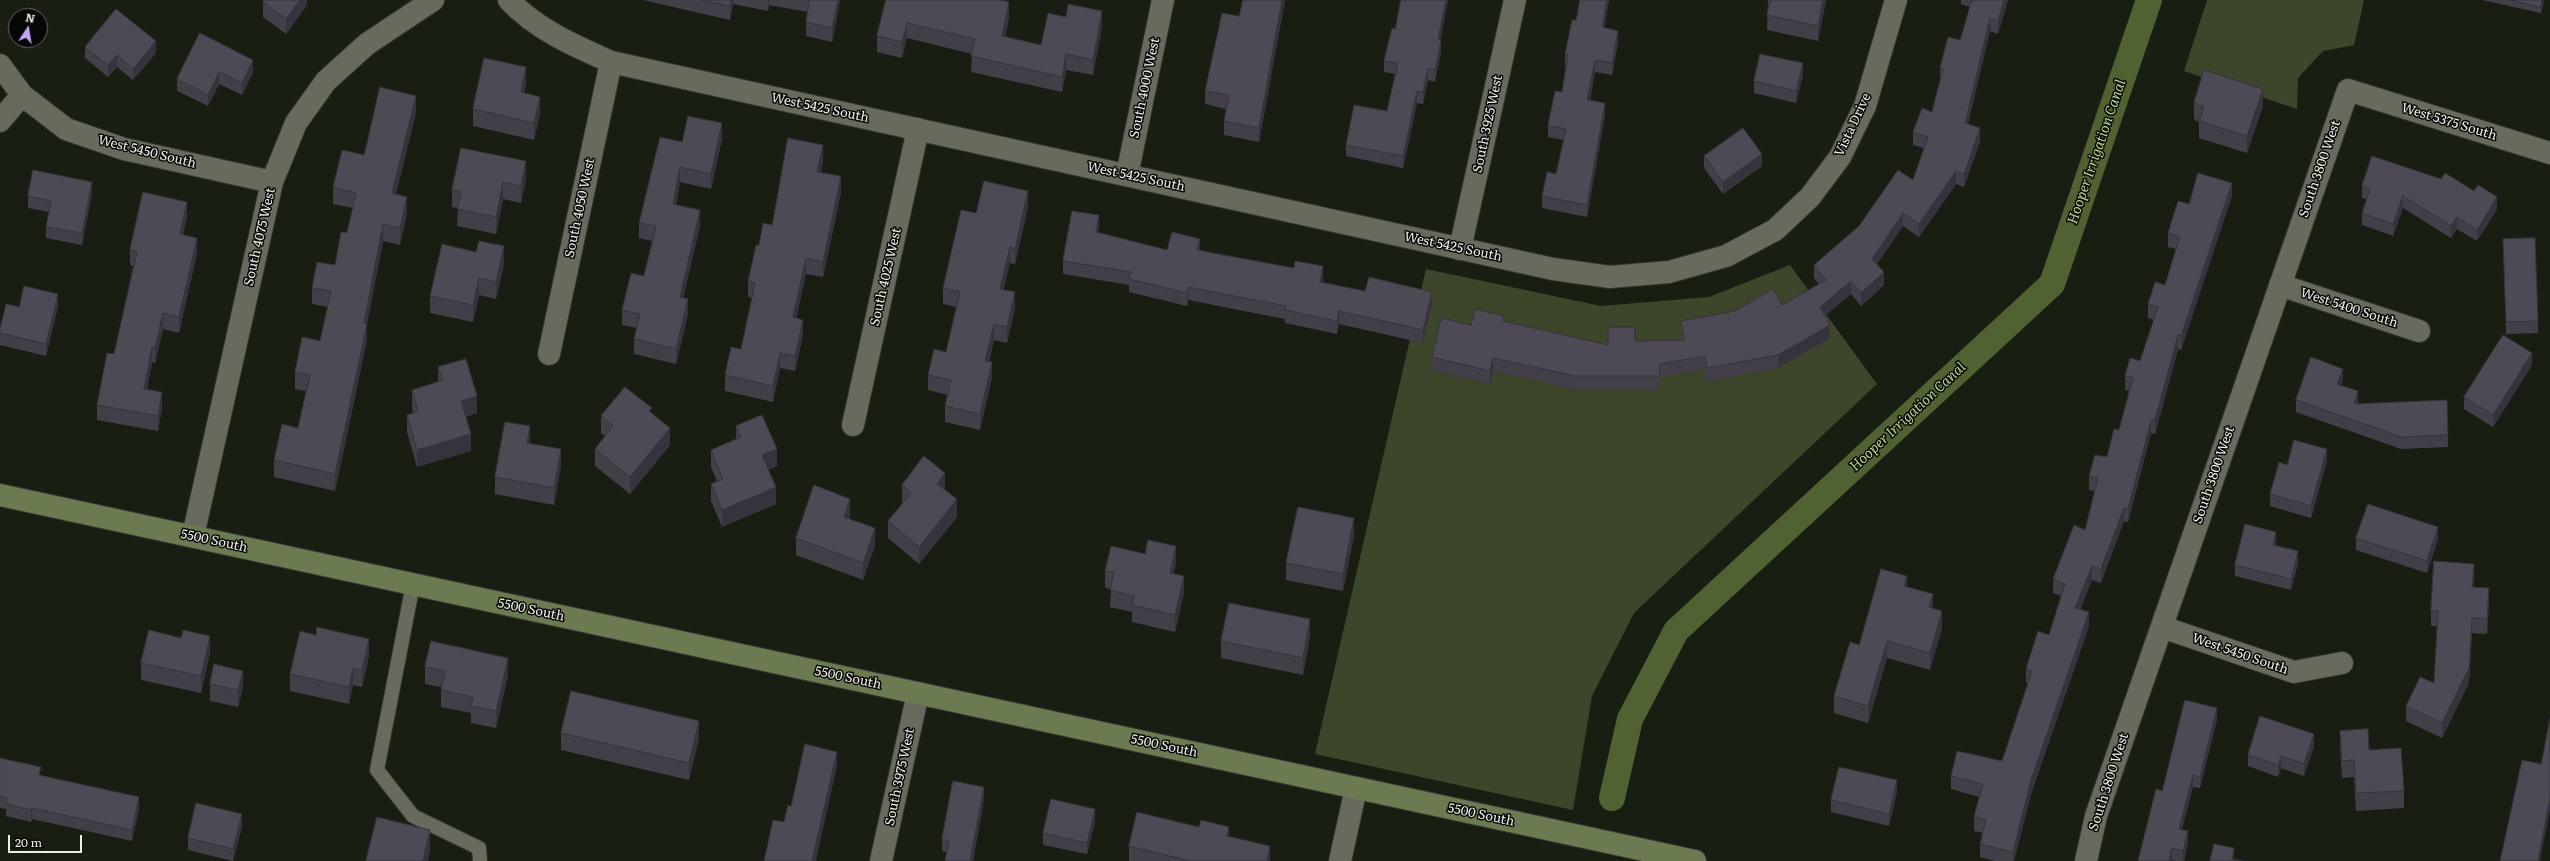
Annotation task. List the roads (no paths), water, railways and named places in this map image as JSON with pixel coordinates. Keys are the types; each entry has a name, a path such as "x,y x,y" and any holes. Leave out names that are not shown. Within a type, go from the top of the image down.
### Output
{"main road":[{"name":"5500 South","path":"0,495 1695,861"}],"street":[{"name":"South 4075 West","path":"192,536 272,182 296,123 326,81 367,44 433,0"},
{"name":"West 5425 South","path":"509,0 520,12 564,41 611,62 1553,269 1610,277 1669,272 1726,256 1775,230"},
{"name":"South 4000 West","path":"1127,175 1163,0"},
{"name":"South 3925 West","path":"1460,249 1515,0"},
{"name":"Vista Drive","path":"1775,230 1810,197 1840,156 1865,106 1896,0"},
{"name":"South 4050 West","path":"549,354 611,62"},
{"name":"West 5450 South","path":"0,65 22,95 66,129 124,149 272,182"},
{"name":"West 5375 South","path":"2348,90 2550,153"},
{"name":"South 3800 West","path":"2086,861 2096,816 2348,90"},
{"path":"0,121 22,95"},
{"name":"South 4025 West","path":"853,425 918,129"},
{"name":"West 5400 South","path":"2280,285 2419,331"},
{"name":"West 5450 South","path":"2162,627 2294,672 2342,663"},
{"name":"South 3975 West","path":"881,861 918,693"},
{"path":"1340,861 1356,788"}],"lane":[{"path":"413,584 377,770 413,816 479,848 480,861"}],"waterway":[{"name":"Hooper Irrigation Canal","path":"1612,798 1630,719 1676,631 2052,284 2149,0"}]}
